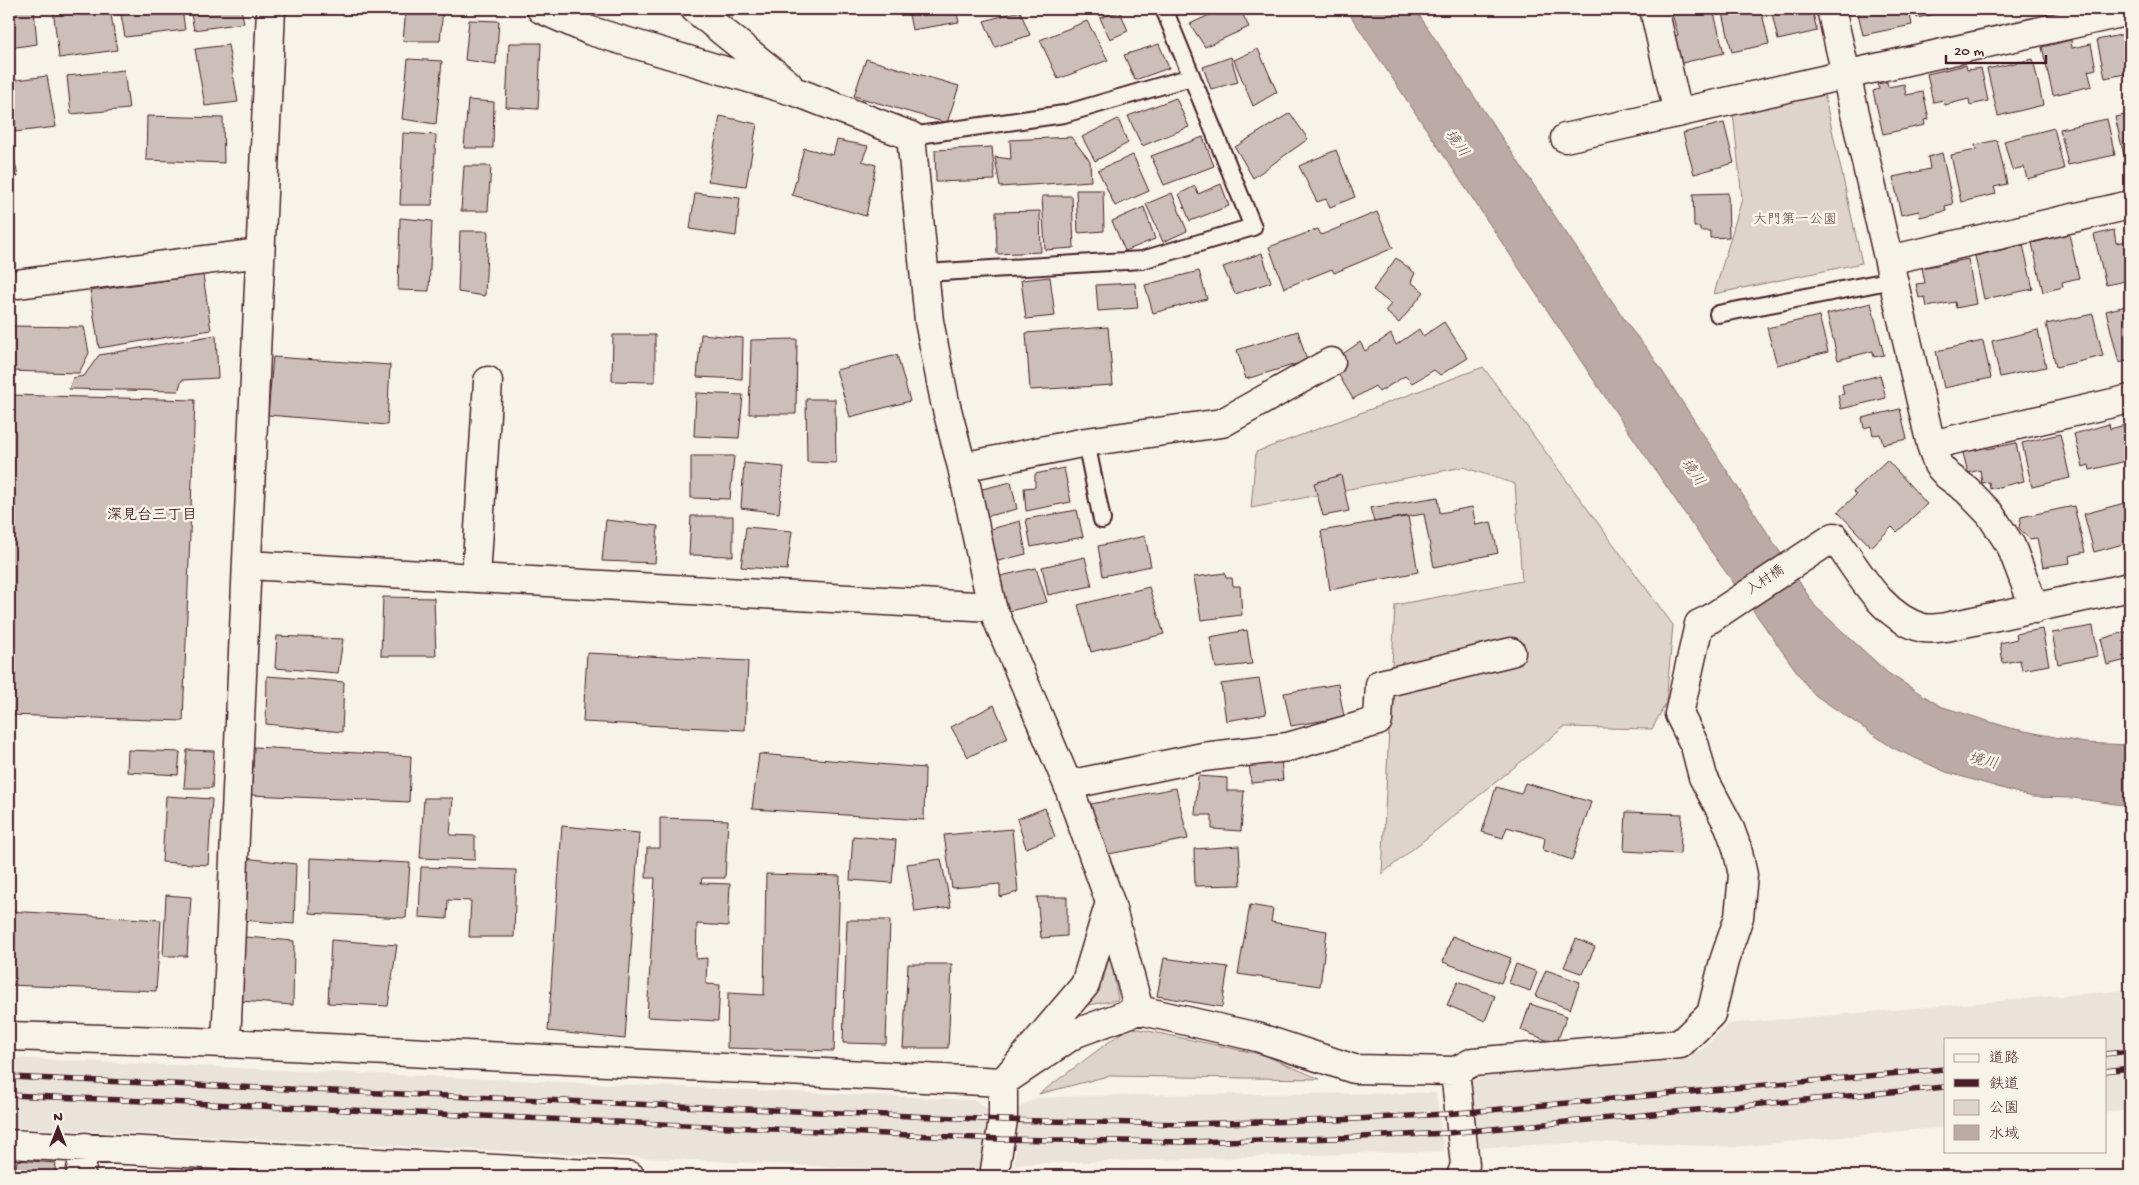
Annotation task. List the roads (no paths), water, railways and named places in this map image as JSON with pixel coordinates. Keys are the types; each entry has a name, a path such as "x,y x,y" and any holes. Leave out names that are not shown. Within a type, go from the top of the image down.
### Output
{"street":[{"path":"226,1043 271,9"},
{"path":"541,9 591,32 798,93 911,136 929,321 945,402 962,466 992,607 1068,785 1110,902 1139,1010"},
{"path":"696,9 798,93"},
{"path":"1654,9 1678,113"},
{"path":"1831,9 1931,445 1938,465 1948,476 1967,490 1990,514 2011,546 2035,608 2130,587"},
{"path":"1565,138 2130,11"},
{"path":"1891,270 2130,205"},
{"path":"9,285 260,253"},
{"path":"962,466 1086,442 1222,422 1331,362"},
{"path":"476,578 488,381"},
{"path":"1931,445 2130,399"},
{"name":"入村橋","path":"1455,1072 1472,1062 1680,1044 1711,1014 1724,961 1739,917 1743,875 1737,848 1729,826 1703,777 1695,746 1679,714 1699,624 1710,619 1822,543 1834,537 1881,602 1903,619 1924,628 1946,628 2035,608"},
{"path":"247,565 992,607"},
{"path":"1068,785 1203,757 1288,747 1369,723 1378,720 1380,684 1511,652"},
{"path":"994,1176 1003,1120 1003,1082 1085,985 1110,902"},
{"path":"9,1036 226,1043 1003,1082 1076,1033 1139,1010 1257,1038 1354,1069 1455,1072 1465,1165 1462,1176"},
{"path":"9,1144 85,1147 293,1167 630,1176"},
{"path":"80,1176 85,1147"}],"lane":[{"path":"925,273 1142,260 1253,227 1164,9"},
{"path":"911,136 1064,114 1191,77"},
{"path":"1718,314 1891,270"},
{"path":"1086,442 1102,520"}],"water":[{"name":"境川","path":"1346,9 1415,9 1631,329 1651,354 1815,606 1888,673 1940,706 2010,728 2085,743 2130,745 2130,806 2073,798 2032,797 1946,772 1893,748 1812,693 1705,543 1593,379"}],"railway":[{"path":"2106,1054 2130,1051"},
{"path":"2106,1071 2130,1068"},
{"path":"9,1077 1003,1120 1186,1124 1338,1120 1445,1114 1944,1069"},
{"path":"9,1095 1000,1139 1187,1142 1448,1133 1944,1087"}],"district":[{"name":"深見台三丁目","path":"152,516"}],"park label":[{"name":"大門第一公園","path":"1795,220"}]}
